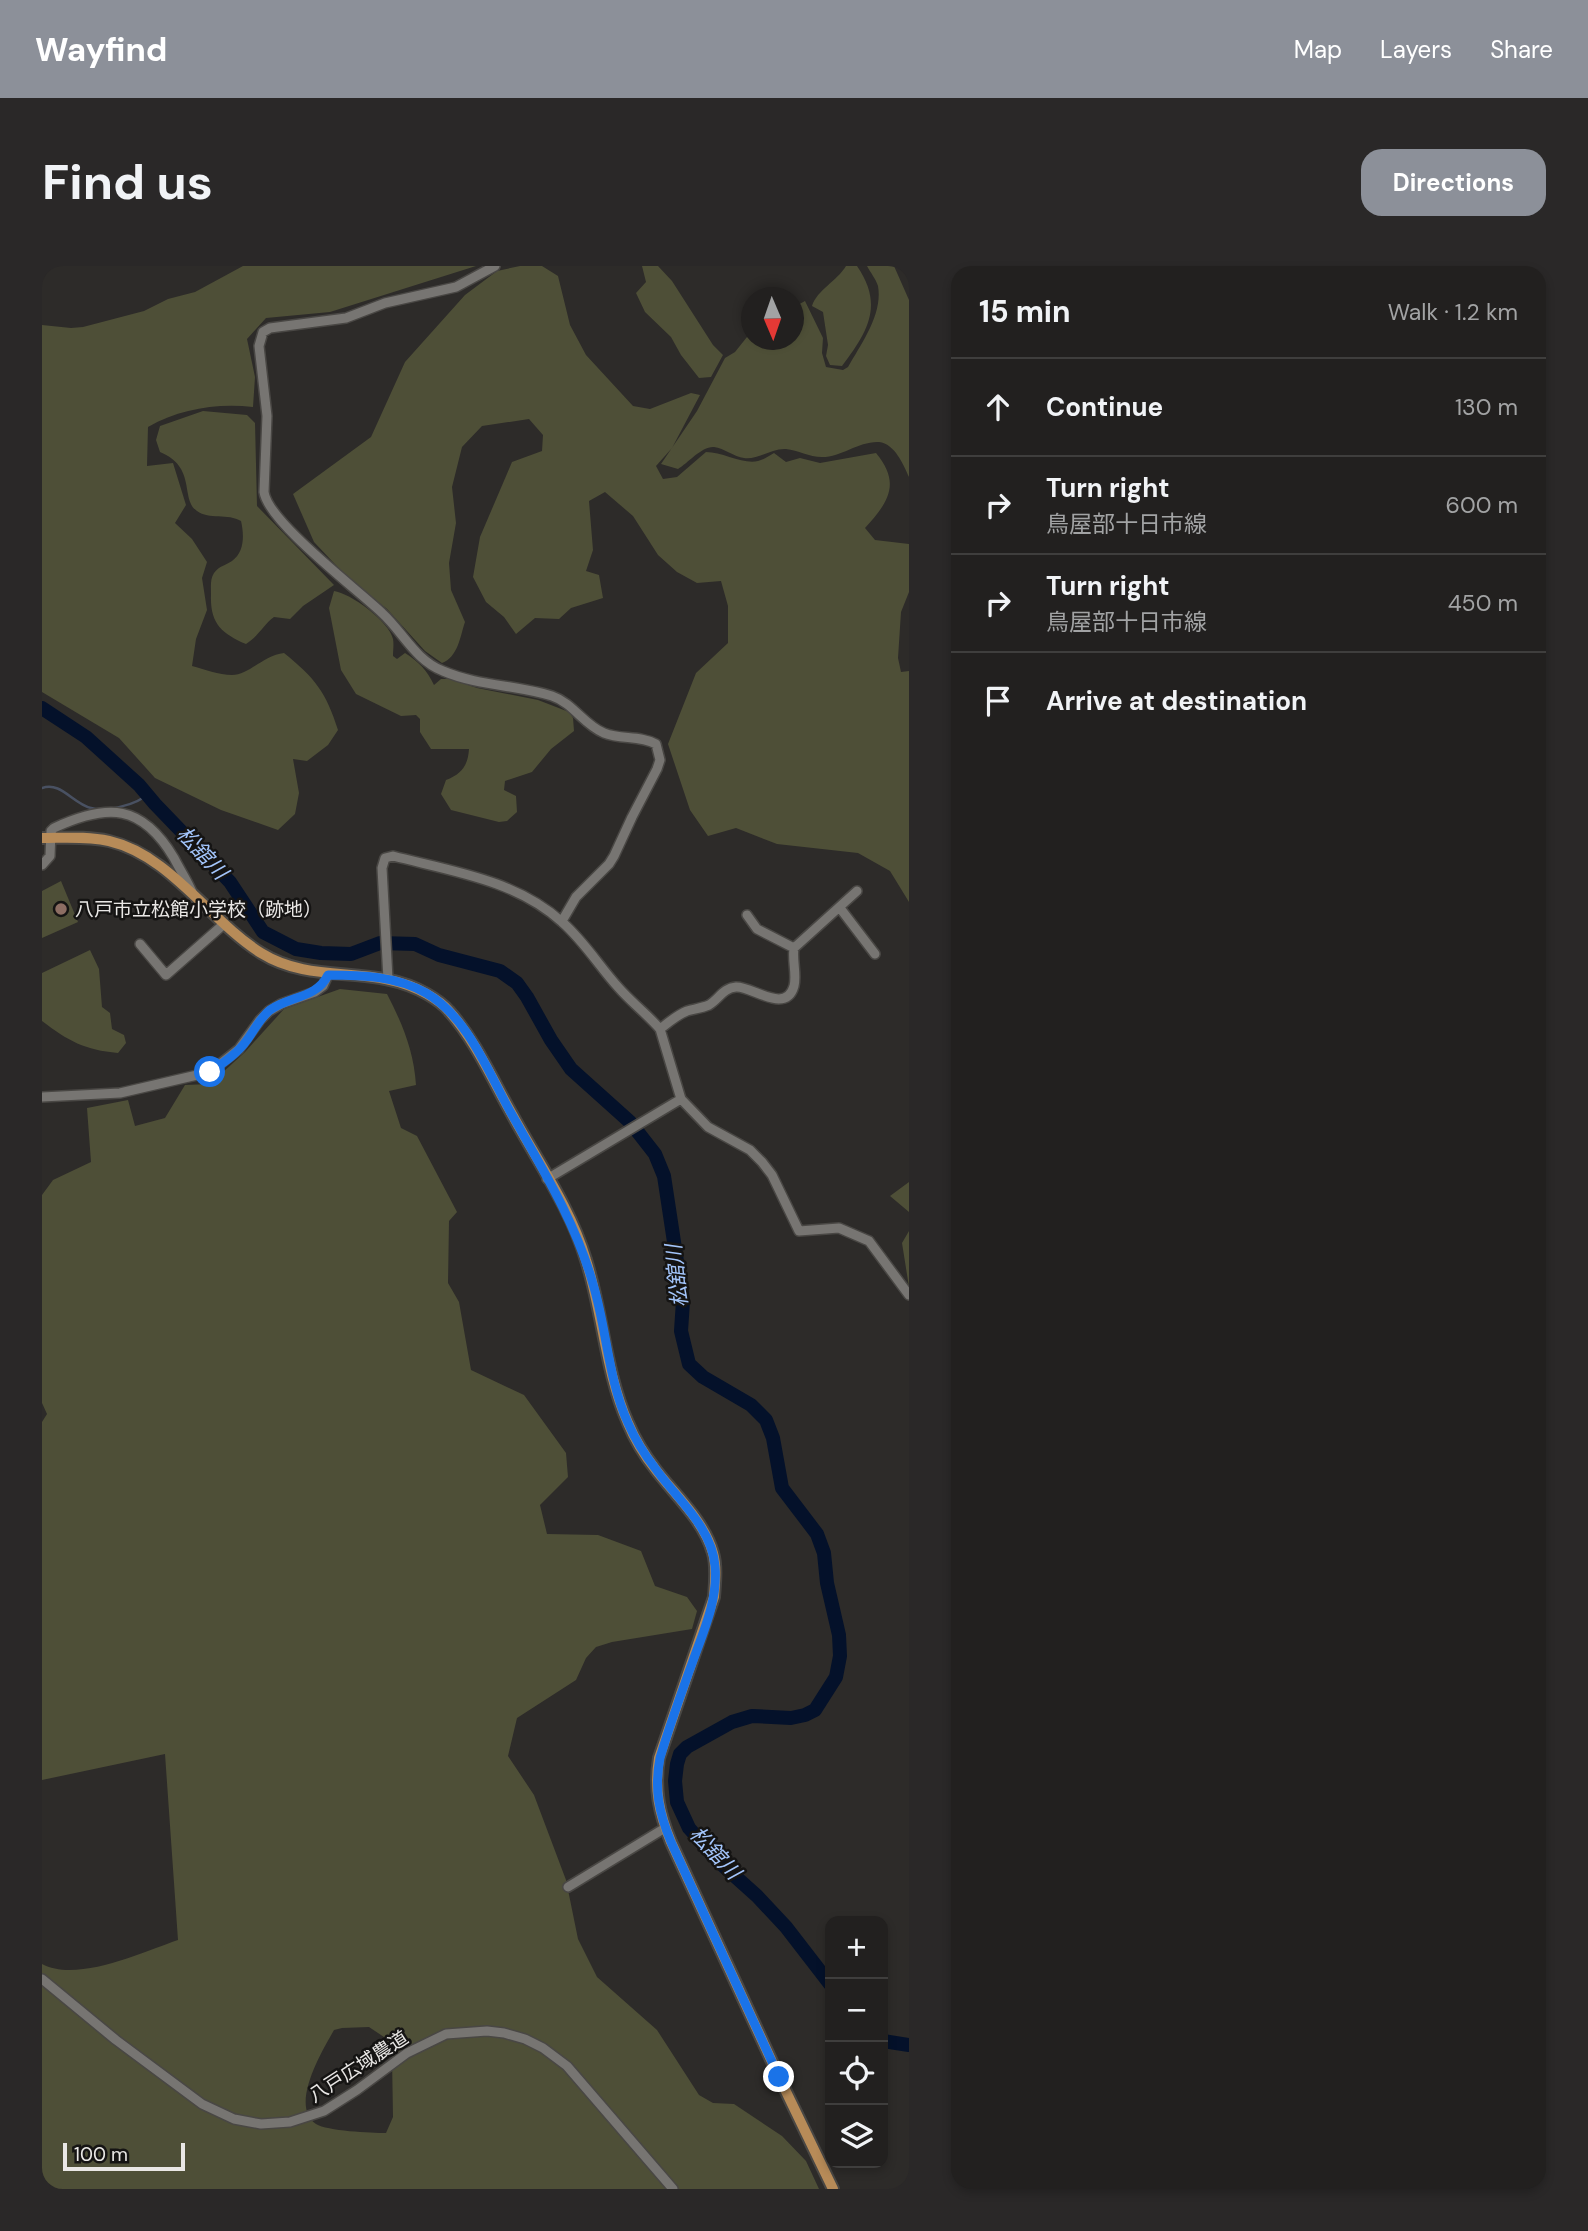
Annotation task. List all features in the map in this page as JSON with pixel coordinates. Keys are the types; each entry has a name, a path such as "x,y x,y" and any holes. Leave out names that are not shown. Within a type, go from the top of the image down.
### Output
{"main road":[{"path":"47,838 88,838 130,848 161,867 246,943 279,962 328,975 359,975 408,984 428,994 448,1009 468,1036 574,1229 595,1289 618,1400 628,1423 640,1447 703,1531 713,1555 714,1597 658,1767 658,1802 665,1828 833,2189"}],"street":[{"path":"495,266 456,287 385,303 346,318 270,327 263,332 259,346 267,416 264,492 265,500 275,514 345,582 383,613 416,653 434,667 505,688 551,696 562,700 605,734 646,738 656,744 660,760 657,769 614,856 576,897 562,921"},
{"path":"42,865 50,856 47,838 54,828 89,816 115,813 134,815 147,823 170,852 188,882 193,897"},
{"path":"388,979 382,867 385,858 393,856 482,878 516,891 562,921 618,987 660,1029 681,1099 708,1127 750,1150 762,1162 772,1175 799,1230 839,1228 869,1241 909,1295"},
{"path":"660,1029 678,1015 707,1006 732,987 746,988 775,999 783,999 790,994 794,986 794,948 858,891"},
{"path":"840,908 875,954"},
{"path":"747,915 757,929 794,948"},
{"path":"140,944 166,975 224,924"},
{"path":"42,1097 120,1093 210,1072 239,1049 269,1011 314,992 323,986 328,975"},
{"path":"547,1179 681,1099"},
{"path":"568,1887 665,1828"},
{"name":"八戸広域農道","path":"42,1979 116,2040 202,2104 227,2116 253,2123 290,2123 324,2112 407,2053 446,2034 486,2031 525,2039 543,2048 567,2066 673,2189"}],"green space":[{"path":"243,266 476,266 330,312 266,318 247,339 255,377 253,407 199,409 148,427 147,466 173,463 186,505 175,523 192,539 207,562 202,578 207,610 196,639 192,666 232,675 284,653 304,670 318,687 329,705 338,730 328,745 307,761 293,759 299,793 295,814 278,830 221,810 155,778 119,738 42,692 42,325 83,327 144,311 168,299 195,292"},
{"path":"520,266 542,266 558,276 570,325 586,355 633,406 650,409 691,393 700,395 672,448 656,466 663,479 677,477 706,452 752,462 774,453 786,462 800,458 820,463 876,453 884,464 890,483 889,492 880,510 865,528 875,540 909,544 909,592 901,612 898,658 901,672 909,671 909,902 890,871 858,853 777,844 736,828 708,836 690,810 668,744 696,673 728,643 728,606 721,581 697,583 677,572 658,555 633,516 605,492 589,501 593,550 586,571 599,575 603,598 571,608 559,619 535,618 516,634 504,617 486,602 473,577 480,537 512,462 542,451 543,435 529,419 482,426 462,447 452,487 456,523 449,563 451,590 465,622 458,646 452,656 442,663 425,651 387,609 347,577 314,542 293,494 371,437 405,362 465,295 497,271"},
{"path":"642,266 658,266 672,281 713,345 723,355 711,377 699,378 671,337 645,312 636,293 646,282"},
{"path":"846,266 857,266 870,293 871,306 859,342 842,366 830,365 826,356 828,345 823,312 812,306 818,295"},
{"path":"867,266 894,266 909,300 909,477 890,446 879,442 822,457 786,449 744,458 709,447 678,469 661,464 697,411 725,358 741,344 741,350 804,350 805,301 823,338 822,353 826,367 843,370 848,367 874,318 879,297 876,281"},
{"path":"203,411 247,415 255,423 257,506 334,585 303,606 290,619 274,617 246,644 230,636 219,626 211,605 213,575 218,568 236,557 241,548 241,521 197,511 189,499 179,466 172,458 160,452 156,440 160,426"},
{"path":"334,591 349,597 377,616 393,639 393,656 397,659 405,653 410,656 434,685 441,679 450,679 477,688 538,700 569,712 573,718 574,731 551,749 532,772 505,781 504,790 516,796 517,812 507,821 499,822 451,810 441,794 446,780 463,768 469,749 431,749 420,732 420,719 416,715 401,716 356,694 341,670 329,608"},
{"path":"61,881 78,922 42,938 42,891"},
{"path":"90,950 99,969 102,1007 110,1013 112,1029 124,1035 126,1043 118,1053 96,1050 77,1043 42,1021 42,973"},
{"path":"340,989 387,994 406,1038 416,1085 389,1091 401,1128 417,1136 457,1212 449,1221 448,1283 459,1302 471,1370 524,1395 566,1453 568,1477 540,1505 547,1534 598,1535 641,1551 655,1586 687,1597 697,1611 692,1629 596,1647 586,1658 576,1680 517,1718 508,1756 534,1795 566,1880 578,1939 597,1977 657,2030 699,2095 713,2103 734,2104 782,2136 806,2161 819,2189 42,2189 42,1964 56,1969 91,1968 129,1958 178,1940 165,1754 42,1780 42,1422 47,1414 42,1403 42,1195 53,1180 91,1162 87,1108 128,1100 135,1126 165,1118 185,1085 210,1084 245,1052 284,1009","holes":["369,2027 387,2039 392,2057 393,2117 386,2133 339,2130 316,2124 309,2116 307,2092 316,2064 334,2030"]},
{"path":"909,1182 909,1212 890,1196"},
{"path":"909,1231 909,1287 902,1243"}],"waterway":[{"name":"松舘川","path":"42,708 86,737 139,785 230,882 263,932 296,949 321,953 351,954 380,943 415,944 439,955 500,971 517,983 571,1069 630,1122 655,1154 664,1176 683,1301 681,1331 689,1364 703,1377 751,1405 766,1420 773,1438 782,1488 817,1534 824,1553 827,1583 839,1635 840,1656 836,1677 815,1710 791,1718 752,1716 732,1722 687,1747 680,1754 677,1764 677,1802 689,1828 718,1861 786,1927 826,1979"},
{"path":"42,788 61,790 85,806 97,809 129,804 147,794"},
{"name":"松舘川","path":"888,2042 909,2045"}],"place":[{"name":"八戸市立松館小学校（跡地）","path":"61,909"}],"route":[{"path":"210,1072 239,1049 269,1011 314,992 323,986 328,975 359,975 408,984 428,994 448,1009 468,1036 574,1229 595,1289 618,1400 628,1423 655,1469 703,1531 713,1555 714,1597 666,1736 656,1788 661,1816 671,1842 779,2077"}]}
